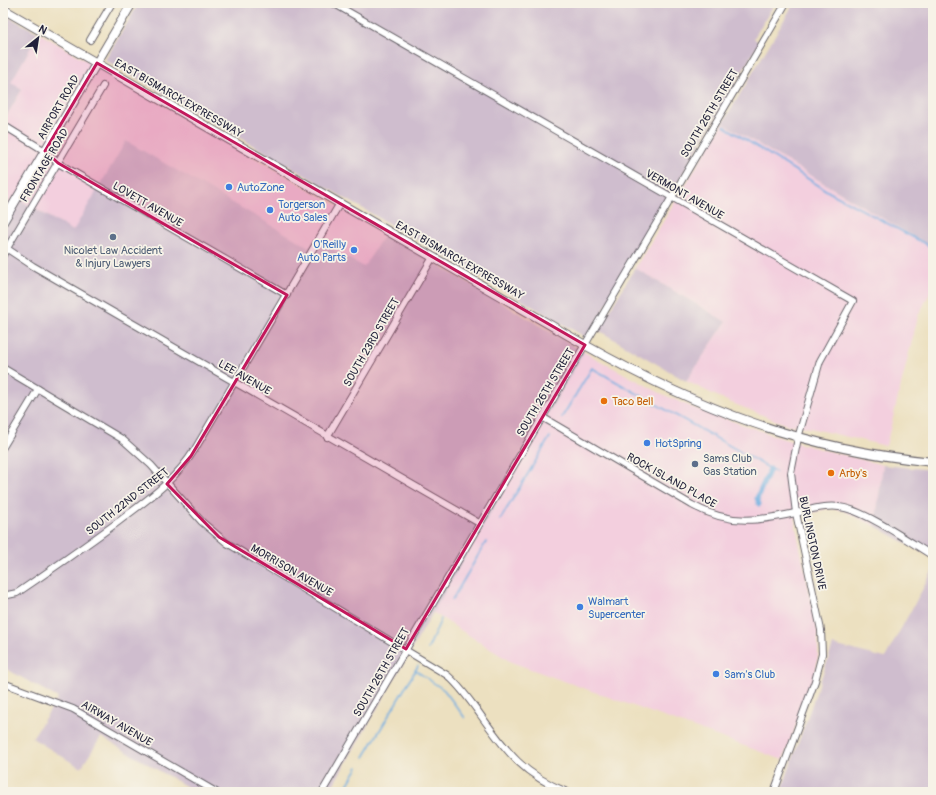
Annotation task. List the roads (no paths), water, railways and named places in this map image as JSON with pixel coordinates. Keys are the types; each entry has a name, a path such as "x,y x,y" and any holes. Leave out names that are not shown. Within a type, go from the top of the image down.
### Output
{"main road":[{"name":"AIRPORT ROAD","path":"3,222 132,3"},
{"name":"EAST BISMARCK EXPRESSWAY","path":"3,8 585,345 645,378 697,402 752,423 798,438 873,454 933,462"}],"street":[{"path":"90,40 112,3"},
{"name":"VERMONT AVENUE","path":"333,3 853,301"},
{"name":"SOUTH 26TH STREET","path":"322,792 786,3"},
{"name":"FRONTAGE ROAD","path":"3,255 5,247 58,163 103,86"},
{"name":"LOVETT AVENUE","path":"3,125 45,151 58,163 287,295"},
{"name":"SOUTH 22ND STREET","path":"3,596 14,594 26,587 92,541 167,484 191,456 340,203"},
{"name":"LEE AVENUE","path":"5,247 25,262 479,523"},
{"name":"SOUTH 23RD STREET","path":"327,437 433,257"},
{"name":"BURLINGTON DRIVE","path":"774,792 815,681 822,654 820,623 796,513 791,478 798,438 823,353 853,301"},
{"name":"MORRISON AVENUE","path":"3,368 122,439 144,458 202,522 227,543 406,649 450,677 518,764 556,790 566,792"},
{"path":"3,447 38,388"},
{"name":"ROCK ISLAND PLACE","path":"542,418 707,512 729,519 750,521 769,519 830,506 849,509 866,516 933,556"},
{"name":"AIRWAY AVENUE","path":"3,683 77,711 216,792"}],"waterway":[{"path":"724,126 829,192 933,248"},
{"path":"562,417 592,368 776,472"},
{"path":"500,520 550,437"},
{"path":"759,504 757,498 770,469"},
{"path":"452,600 486,542"},
{"path":"428,649 441,619"},
{"path":"364,757 418,666"},
{"path":"415,670 444,690 465,718"},
{"path":"343,792 358,767"}],"place":[{"name":"AutoZone","path":"229,187"},
{"name":"Torgerson Auto Sales","path":"270,210"},
{"name":"Nicolet Law Accident & Injury Lawyers","path":"113,237"},
{"name":"O'Reilly Auto Parts","path":"354,250"},
{"name":"Taco Bell","path":"604,401"},
{"name":"HotSpring","path":"647,443"},
{"name":"Sams Club Gas Station","path":"695,464"},
{"name":"Arby's","path":"831,473"},
{"name":"Walmart Supercenter","path":"580,607"},
{"name":"Sam's Club","path":"716,674"}]}
